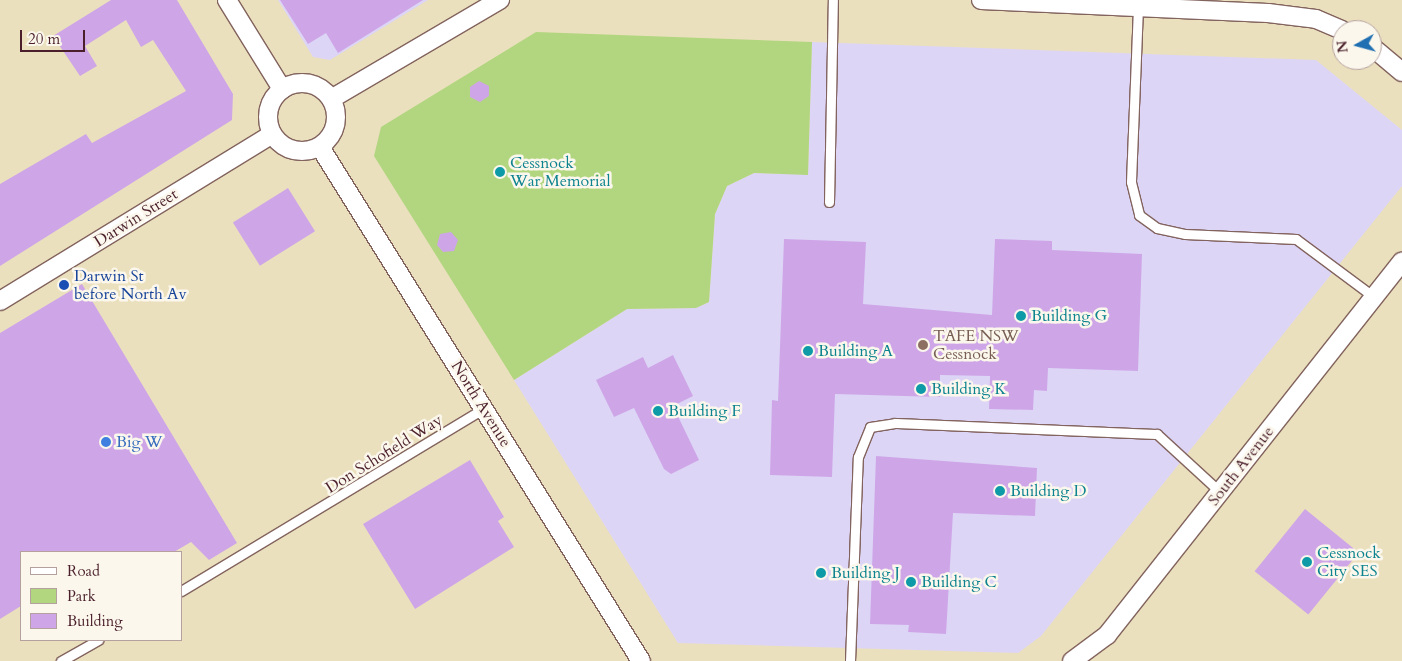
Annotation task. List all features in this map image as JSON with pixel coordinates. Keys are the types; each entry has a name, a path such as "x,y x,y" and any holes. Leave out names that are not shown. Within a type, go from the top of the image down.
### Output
{"street":[{"path":"227,0 282,89"},
{"path":"331,99 500,0"},
{"path":"981,0 1268,13 1316,19 1332,26"},
{"path":"1382,55 1402,72"},
{"path":"312,84 331,99 335,125 320,147 293,150 272,134 269,110 282,89 312,84"},
{"name":"Darwin Street","path":"0,301 272,134"},
{"name":"North Avenue","path":"320,147 641,661"},
{"name":"South Avenue","path":"1072,661 1107,636 1402,262"}],"lane":[{"path":"829,202 833,0"},
{"path":"1138,7 1131,182 1139,215 1157,228 1185,234 1296,238 1374,297"},
{"name":"Don Schofield Way","path":"182,590 484,408"},
{"path":"850,661 858,457 870,427 883,422 1157,434 1220,492"},
{"path":"61,661 96,641"}],"shaded area":[{"path":"278,0 428,0 330,60 313,57"},
{"name":"TAFE NSW Cessnock","path":"812,42 1316,60 1402,130 1402,186 1041,636 1018,653 678,643 514,380 627,309 696,308 709,302 715,214 727,186 754,173 808,174"}],"green space":[{"path":"536,32 812,42 808,175 754,173 727,186 715,214 709,302 696,308 627,309 514,380 374,156 381,127"}],"building":[{"path":"111,0 177,0 233,94 232,120 0,266 0,184 86,134 92,143 186,91 153,40 141,47 126,20 85,46 97,66 80,76 53,36"},
{"path":"280,0 423,0 338,53 326,33 308,44"},
{"path":"479,81 489,86 489,96 480,102 470,97 470,87"},
{"path":"288,188 315,231 260,266 233,222"},
{"path":"451,232 458,240 454,251 443,252 437,245 440,234"},
{"path":"784,239 866,242 863,304 992,315 995,239 1052,241 1052,250 1142,254 1138,371 1048,368 1047,391 1034,390 1033,410 989,409 990,376 940,375 940,397 835,394 832,477 770,475 772,400 778,401"},
{"path":"82,284 237,543 209,560 191,542 176,551 20,551 20,607 0,619 0,333"},
{"name":"Building F","path":"673,355 693,396 673,406 699,460 671,474 664,469 634,408 614,417 596,380 643,357 648,368"},
{"name":"Building C","path":"876,456 1037,468 1035,516 953,513 946,634 908,632 909,625 870,624"},
{"path":"470,460 504,517 498,521 514,547 415,609 363,524"},
{"name":"Cessnock City SES","path":"1305,509 1359,552 1308,615 1255,571"}],"place":[{"name":"Cessnock War Memorial","path":"500,172"},
{"name":"Darwin St before North Av","path":"64,285"},
{"name":"Building G","path":"1021,316"},
{"name":"TAFE NSW Cessnock","path":"923,345"},
{"name":"Building A","path":"808,351"},
{"name":"Building K","path":"921,389"},
{"name":"Building F","path":"658,411"},
{"name":"Big W","path":"106,442"},
{"name":"Building D","path":"1000,491"},
{"name":"Cessnock City SES","path":"1307,562"},
{"name":"Building J","path":"821,573"},
{"name":"Building C","path":"911,582"}]}
